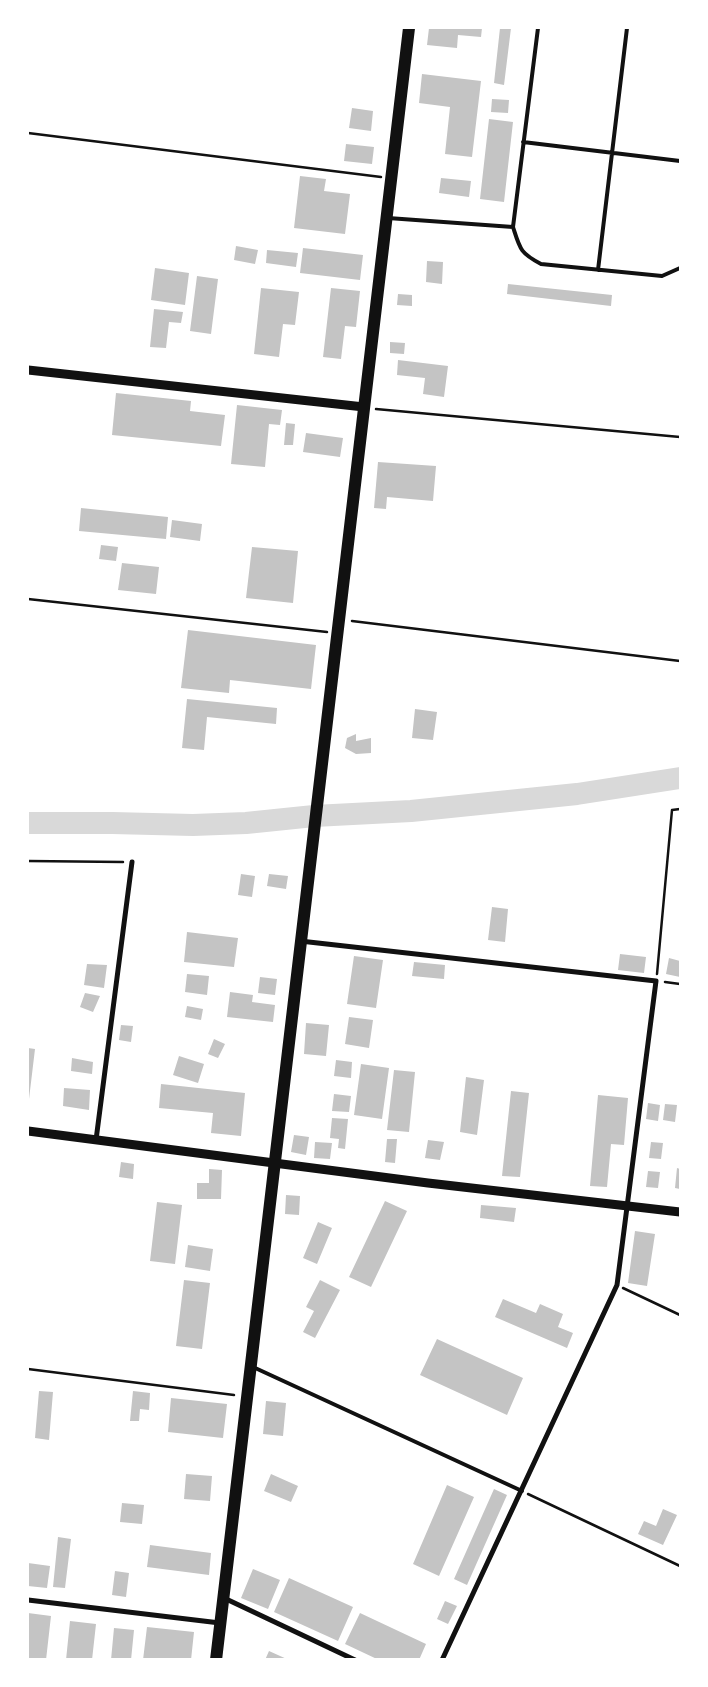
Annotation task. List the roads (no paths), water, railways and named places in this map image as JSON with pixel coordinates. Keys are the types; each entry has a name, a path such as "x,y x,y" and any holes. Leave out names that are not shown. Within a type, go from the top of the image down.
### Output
{"highway":[{"path":"216,1660 409,28"}],"street":[{"path":"28,370 364,408"},
{"path":"96,1140 132,862"},
{"path":"300,940 656,981 617,1285 442,1660"},
{"path":"28,1131 680,1212"},
{"path":"223,1598 355,1660"},
{"path":"28,1600 220,1623"}],"lane":[{"path":"540,28 523,142 513,227 518,244 525,256 541,264 662,276 680,268"},
{"path":"598,270 627,28"},
{"path":"523,142 680,161"},
{"path":"386,217 513,227"},
{"path":"251,1366 522,1491"}],"waterway":[{"path":"28,823 193,825 246,823 314,816 411,811 577,794 680,778"}]}
